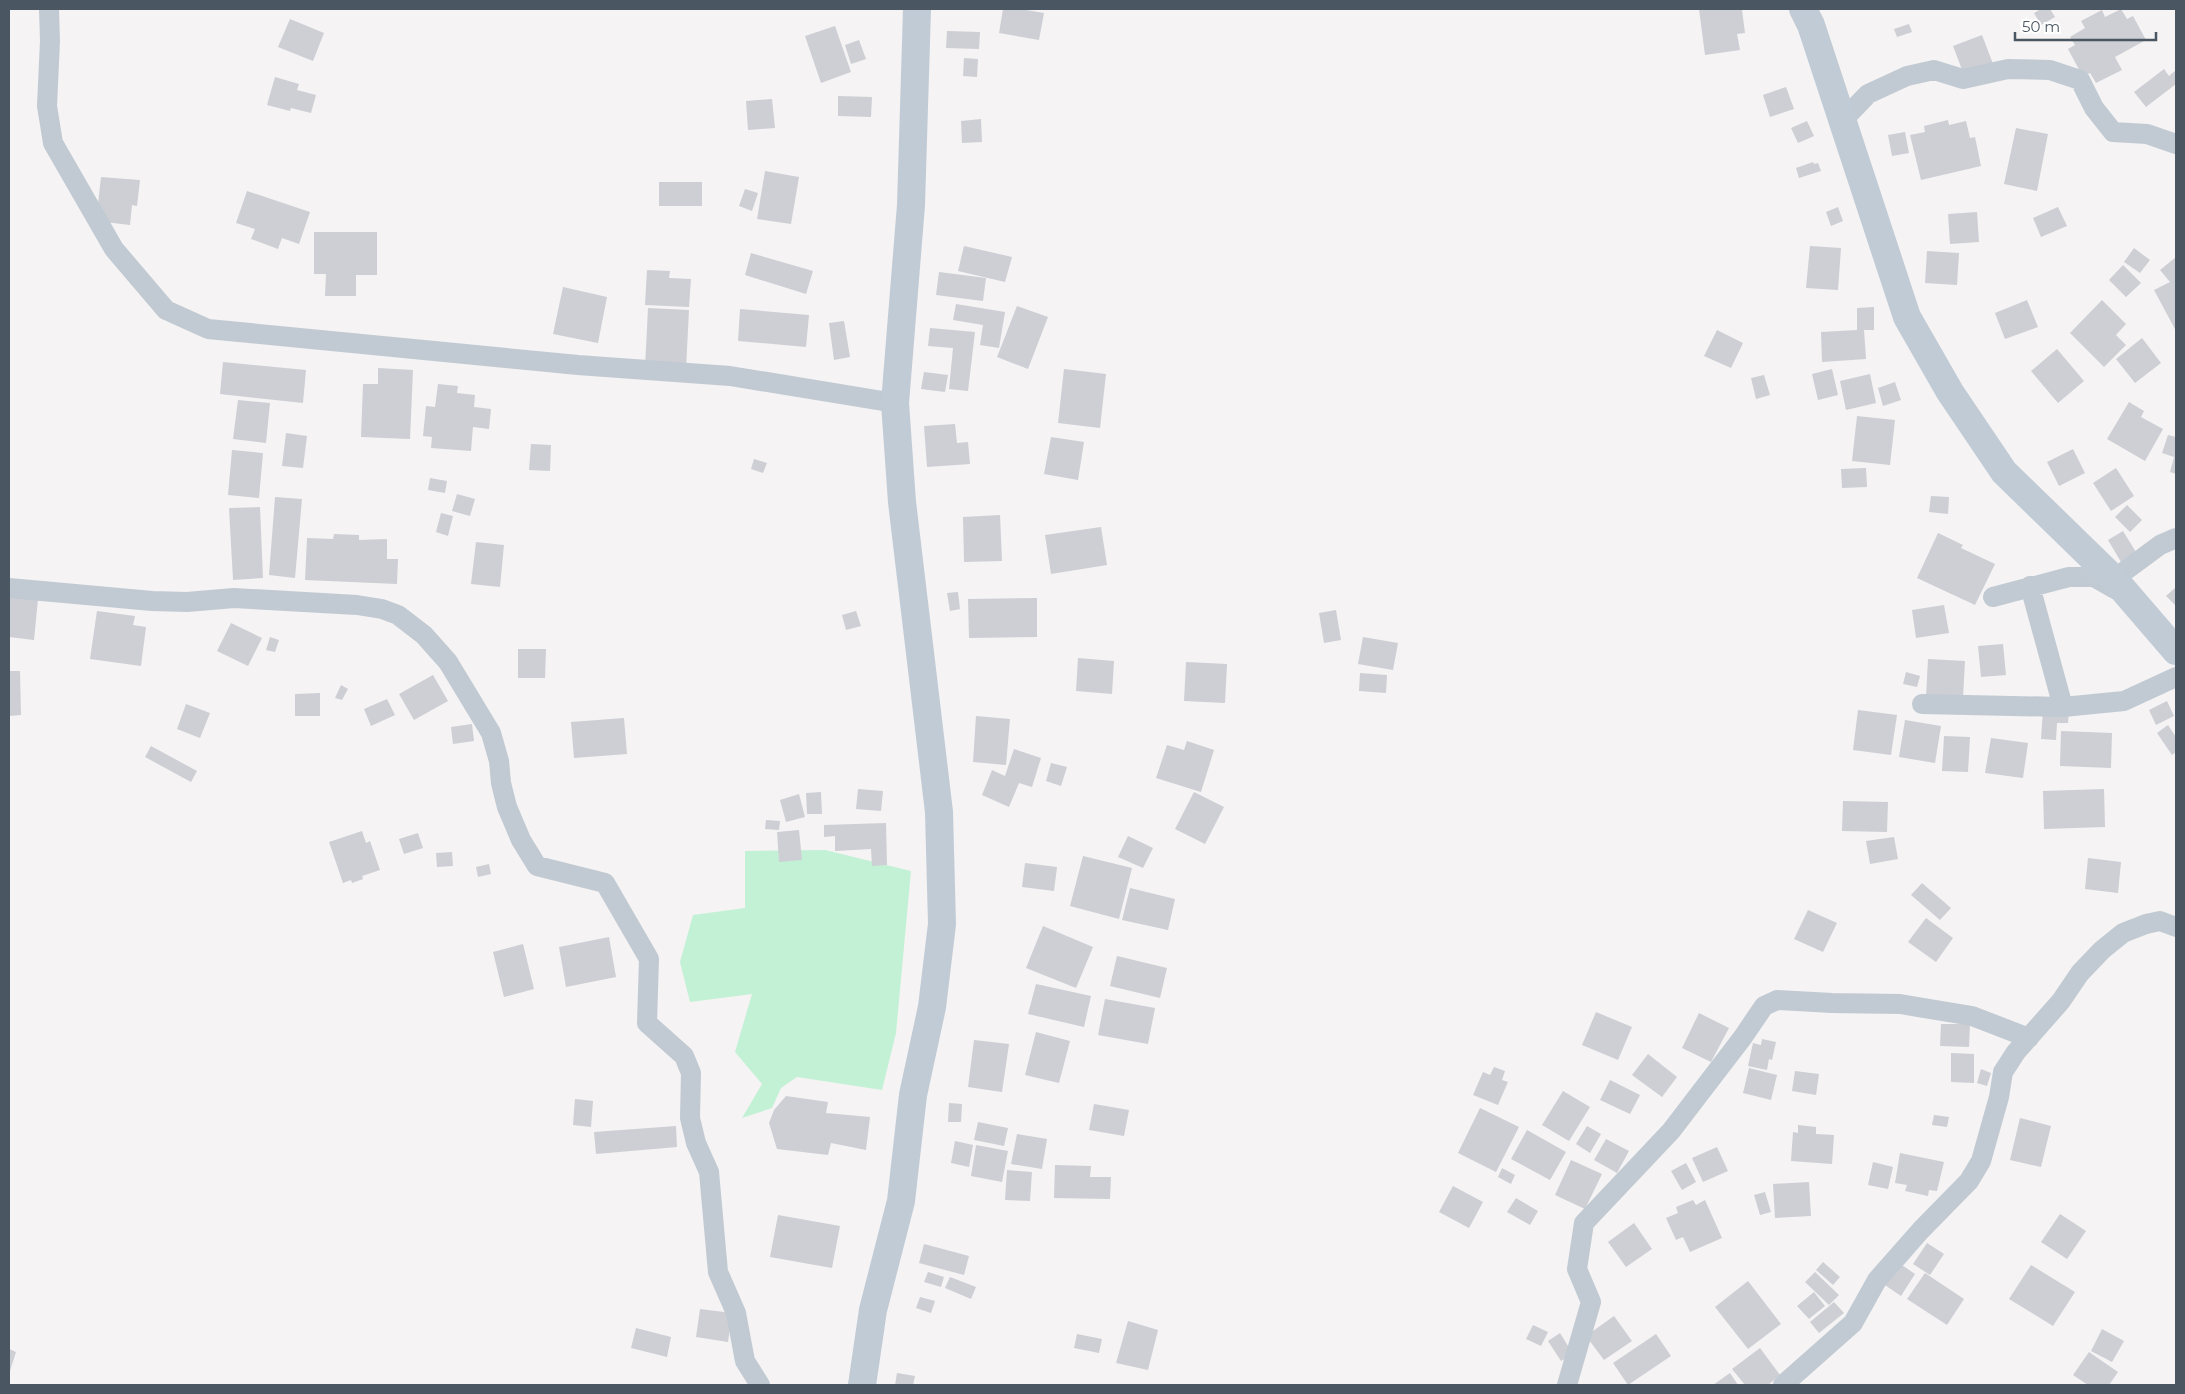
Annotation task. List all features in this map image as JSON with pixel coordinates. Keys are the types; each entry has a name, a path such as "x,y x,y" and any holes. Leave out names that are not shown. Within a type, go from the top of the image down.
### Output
{"main road":[{"path":"862,1385 873,1310 901,1201 913,1096 932,1007 942,924 939,812 902,502 895,403 911,205 917,9"},
{"path":"1803,9 1811,25 1907,317 1950,392 2004,472 2121,588 2176,651"}],"street":[{"path":"49,9 50,41 47,106 53,143 114,249 166,310 208,329 293,338 338,340 578,365 730,376 895,403"},
{"path":"1843,120 1868,94 1907,76 1934,70 1963,79 2008,69 2050,70 2080,80 2094,108 2112,132 2147,134 2176,144"},
{"path":"1993,597 2069,577 2094,577 2121,588 2160,545 2176,538"},
{"path":"2030,586 2063,707"},
{"path":"9,588 152,601 187,602 234,598 358,605 382,609 398,615 424,634 448,662 491,733 499,761 501,783 507,807 522,840 537,866 605,883 649,959 647,1023 684,1056 691,1073 690,1118 696,1143 709,1172 718,1272 736,1313 745,1361 760,1385"},
{"path":"1922,704 2063,707 2124,701 2176,677"},
{"path":"1783,1385 1852,1323 1877,1280 1921,1230 1969,1181 1981,1161 1999,1097 2003,1072 2016,1052 2061,1001 2080,973 2102,950 2123,933 2146,924 2160,922 2176,928"},
{"path":"1567,1385 1591,1302 1576,1269 1584,1223 1671,1131 1743,1037 1764,1006 1777,1000 1900,1004 1972,1016 2028,1038"}],"green space":[{"path":"825,850 911,871 896,1033 882,1090 797,1077 781,1088 772,1108 742,1118 762,1084 735,1052 752,994 690,1002 680,962 693,915 745,908 745,851"}],"building":[{"path":"1003,9 1020,9 1044,13 1039,40 999,33"},
{"path":"1699,9 1742,10 1745,33 1737,34 1740,50 1705,55"},
{"path":"2041,9 2050,9 2055,17 2041,25 2034,13"},
{"path":"2121,9 2127,19 2133,16 2146,40 2115,57 2122,70 2096,83 2090,73 2083,77 2068,49 2075,45 2070,37 2085,28 2081,21 2102,10 2105,17"},
{"path":"290,19 324,33 313,61 278,47"},
{"path":"1909,24 1912,32 1897,37 1894,29"},
{"path":"835,26 851,72 821,83 805,36"},
{"path":"947,31 980,32 979,49 946,48"},
{"path":"1982,35 1993,64 1964,75 1953,46"},
{"path":"859,40 866,59 851,64 845,45"},
{"path":"964,58 978,59 977,77 963,76"},
{"path":"2164,69 2169,76 2176,70 2176,84 2146,107 2134,92"},
{"path":"275,77 299,84 297,90 316,95 311,113 291,108 290,111 267,105"},
{"path":"1786,87 1794,109 1770,117 1763,95"},
{"path":"838,96 872,97 871,117 838,116"},
{"path":"772,99 775,128 748,130 746,101"},
{"path":"981,119 982,142 962,143 961,121"},
{"path":"1948,120 1949,125 1966,121 1970,138 1975,137 1981,166 1921,180 1910,135 1925,132 1924,126"},
{"path":"1807,121 1814,136 1798,143 1791,128"},
{"path":"2016,128 2048,134 2037,191 2004,184"},
{"path":"1905,132 1909,153 1892,156 1888,135"},
{"path":"1813,162 1814,164 1818,163 1821,171 1799,178 1796,168"},
{"path":"765,171 799,177 791,224 757,219"},
{"path":"101,177 140,180 137,206 132,205 130,225 96,221"},
{"path":"659,182 702,182 702,206 659,206"},
{"path":"745,189 758,193 752,211 739,206"},
{"path":"247,191 310,212 299,244 282,238 278,249 251,239 255,229 236,223"},
{"path":"1838,207 1843,221 1831,226 1826,212"},
{"path":"2058,207 2067,226 2041,237 2033,218"},
{"path":"1977,212 1979,242 1950,244 1948,214"},
{"path":"314,232 377,232 377,275 356,275 356,296 325,296 326,274 314,274"},
{"path":"964,246 1012,257 1005,282 958,271"},
{"path":"1810,246 1841,248 1838,290 1806,288"},
{"path":"2134,248 2150,260 2140,273 2124,262"},
{"path":"1927,251 1959,253 1957,285 1925,283"},
{"path":"751,253 813,271 806,294 745,275"},
{"path":"2176,257 2176,331 2154,290 2170,282 2160,270"},
{"path":"2123,265 2141,283 2126,297 2109,280"},
{"path":"647,270 670,271 669,278 691,279 689,307 645,305"},
{"path":"939,272 986,278 983,301 936,295"},
{"path":"563,287 607,297 598,343 553,334"},
{"path":"2027,300 2038,327 2005,339 1995,313"},
{"path":"2102,300 2126,324 2116,335 2126,345 2104,367 2070,333"},
{"path":"956,304 1005,312 999,348 980,345 983,325 953,320"},
{"path":"1017,306 1048,317 1028,369 997,357"},
{"path":"1874,307 1874,330 1864,330 1866,359 1822,362 1821,332 1857,330 1857,308"},
{"path":"648,308 689,310 686,369 645,368"},
{"path":"740,309 809,315 806,347 738,341"},
{"path":"844,321 850,357 834,360 829,323"},
{"path":"930,328 975,332 968,391 949,389 953,348 928,346"},
{"path":"1717,330 1743,343 1731,368 1704,356"},
{"path":"2142,338 2161,363 2135,383 2116,359"},
{"path":"2057,349 2084,381 2058,403 2031,371"},
{"path":"223,362 306,370 303,403 220,394"},
{"path":"378,368 413,370 410,439 361,437 363,384 378,384"},
{"path":"1064,369 1106,374 1100,428 1058,423"},
{"path":"1832,369 1838,395 1818,400 1812,374"},
{"path":"924,372 948,375 945,392 921,389"},
{"path":"1870,374 1876,403 1846,410 1840,381"},
{"path":"1764,375 1770,395 1756,399 1751,378"},
{"path":"1895,382 1901,400 1883,406 1878,388"},
{"path":"438,384 458,386 457,393 475,395 474,407 491,409 489,429 473,427 471,451 431,448 432,437 423,436 426,406 435,407"},
{"path":"238,400 270,403 266,443 233,439"},
{"path":"2129,402 2144,411 2141,417 2163,429 2145,461 2107,439"},
{"path":"1857,416 1895,420 1890,465 1852,461"},
{"path":"955,424 957,443 968,442 970,464 927,467 924,426"},
{"path":"286,433 307,436 303,468 282,466"},
{"path":"2168,435 2176,437 2176,474 2170,472 2174,457 2162,453"},
{"path":"1051,437 1084,442 1078,480 1044,474"},
{"path":"531,444 551,445 550,471 529,470"},
{"path":"2073,449 2085,473 2059,486 2047,462"},
{"path":"232,450 263,453 259,498 228,495"},
{"path":"754,459 767,463 763,473 751,469"},
{"path":"1866,468 1867,487 1842,488 1841,469"},
{"path":"2116,468 2134,496 2111,511 2093,483"},
{"path":"430,478 447,481 445,493 428,490"},
{"path":"457,494 475,499 470,516 452,511"},
{"path":"1931,496 1949,497 1948,514 1929,512"},
{"path":"275,497 302,499 295,578 269,575"},
{"path":"2127,505 2142,520 2130,532 2115,517"},
{"path":"260,507 263,578 233,580 229,508"},
{"path":"441,513 453,516 448,536 436,532"},
{"path":"1000,515 1002,561 964,562 963,517"},
{"path":"1101,527 1107,565 1051,574 1045,535"},
{"path":"2123,531 2136,552 2121,562 2108,540"},
{"path":"1938,533 1963,545 1961,548 1995,564 1975,605 1917,578"},
{"path":"334,534 359,535 359,540 387,539 387,559 398,559 397,584 305,580 307,538 333,539"},
{"path":"476,542 504,545 500,587 471,584"},
{"path":"2176,587 2176,606 2166,596"},
{"path":"958,592 960,609 950,611 947,593"},
{"path":"9,597 38,599 34,640 9,637"},
{"path":"1037,598 1037,637 969,638 968,599"},
{"path":"1944,605 1949,633 1916,638 1912,610"},
{"path":"1336,610 1341,640 1324,643 1319,613"},
{"path":"97,611 135,616 133,625 146,627 141,666 90,659"},
{"path":"856,611 861,626 846,630 842,615"},
{"path":"231,623 262,638 248,666 217,651"},
{"path":"270,637 279,640 275,652 266,650"},
{"path":"1363,637 1398,643 1393,670 1358,664"},
{"path":"2003,644 2006,675 1981,677 1978,646"},
{"path":"518,649 546,649 545,678 518,678"},
{"path":"1078,658 1114,661 1112,694 1076,691"},
{"path":"1928,659 1965,661 1963,698 1926,697"},
{"path":"1186,662 1227,664 1225,703 1184,701"},
{"path":"9,671 20,671 21,715 9,716"},
{"path":"1906,672 1920,676 1917,687 1903,684"},
{"path":"1360,673 1387,675 1386,693 1359,691"},
{"path":"433,675 448,701 414,720 399,694"},
{"path":"341,685 348,689 342,700 335,698"},
{"path":"320,693 320,716 295,716 295,694"},
{"path":"387,699 395,715 371,726 364,709"},
{"path":"2167,701 2174,716 2156,725 2149,710"},
{"path":"186,704 210,713 200,738 177,729"},
{"path":"2043,709 2069,711 2068,723 2057,723 2056,740 2041,739"},
{"path":"1858,710 1897,715 1891,755 1853,750"},
{"path":"976,716 1010,719 1006,765 973,762"},
{"path":"624,718 627,754 574,758 571,722"},
{"path":"1905,720 1941,726 1935,763 1899,757"},
{"path":"472,724 474,741 453,744 451,727"},
{"path":"2168,725 2176,737 2176,752 2172,755 2157,733"},
{"path":"2061,731 2112,733 2111,768 2060,766"},
{"path":"1944,736 1970,737 1968,772 1942,771"},
{"path":"1991,738 2028,743 2023,778 1985,773"},
{"path":"1187,741 1214,750 1201,792 1156,778 1167,745 1184,750"},
{"path":"151,746 197,771 191,782 145,757"},
{"path":"1014,749 1041,758 1032,787 1019,783 1009,807 982,795 992,770 1005,776"},
{"path":"1051,763 1067,767 1061,786 1046,781"},
{"path":"858,789 883,791 881,811 856,809"},
{"path":"2104,789 2105,827 2044,829 2043,791"},
{"path":"821,792 822,814 807,814 806,793"},
{"path":"1194,792 1224,807 1205,844 1175,829"},
{"path":"799,794 805,817 786,822 780,800"},
{"path":"1843,801 1888,802 1887,832 1842,831"},
{"path":"766,820 780,821 779,830 765,829"},
{"path":"886,823 887,865 872,866 871,849 835,851 835,836 824,837 824,825"},
{"path":"799,830 802,860 779,862 777,832"},
{"path":"362,831 366,843 370,841 380,870 362,876 363,879 352,883 351,880 343,883 329,842"},
{"path":"418,833 423,848 404,854 399,839"},
{"path":"1128,836 1153,848 1143,868 1118,857"},
{"path":"1894,837 1898,859 1870,864 1866,841"},
{"path":"452,852 453,866 437,867 436,853"},
{"path":"1083,856 1132,868 1119,919 1070,906"},
{"path":"2088,858 2121,862 2118,893 2085,889"},
{"path":"1025,863 1057,867 1054,891 1022,887"},
{"path":"489,864 491,874 478,877 476,867"},
{"path":"1922,883 1951,908 1940,920 1911,895"},
{"path":"1130,888 1175,899 1168,930 1122,920"},
{"path":"1808,910 1837,923 1823,952 1794,939"},
{"path":"1926,918 1953,938 1936,962 1908,942"},
{"path":"1043,926 1093,947 1076,988 1026,968"},
{"path":"609,937 616,977 566,987 559,947"},
{"path":"523,944 534,989 504,997 493,952"},
{"path":"1117,956 1167,968 1160,998 1110,986"},
{"path":"1036,984 1091,996 1084,1027 1028,1014"},
{"path":"1105,999 1155,1008 1148,1044 1098,1035"},
{"path":"1596,1012 1632,1027 1618,1060 1582,1045"},
{"path":"1699,1013 1729,1028 1711,1062 1682,1048"},
{"path":"1941,1024 1970,1024 1969,1047 1940,1046"},
{"path":"1036,1032 1070,1041 1059,1083 1025,1075"},
{"path":"1762,1039 1776,1042 1772,1060 1769,1059 1767,1070 1748,1066 1753,1043 1761,1045"},
{"path":"974,1040 1009,1044 1002,1092 968,1087"},
{"path":"1951,1053 1974,1054 1974,1083 1951,1082"},
{"path":"1648,1054 1677,1077 1662,1097 1632,1075"},
{"path":"1494,1067 1505,1071 1502,1080 1508,1082 1498,1105 1473,1095 1483,1072 1490,1075"},
{"path":"1749,1068 1777,1075 1771,1100 1743,1093"},
{"path":"1981,1069 1991,1073 1987,1086 1977,1083"},
{"path":"1795,1071 1819,1074 1816,1095 1792,1091"},
{"path":"1610,1080 1640,1095 1630,1114 1600,1100"},
{"path":"1563,1091 1590,1107 1569,1141 1542,1125"},
{"path":"786,1096 828,1102 826,1113 870,1117 866,1150 831,1143 828,1155 777,1149 769,1123 774,1110"},
{"path":"575,1099 593,1101 591,1127 573,1125"},
{"path":"949,1103 962,1104 961,1122 948,1122"},
{"path":"1094,1104 1129,1110 1124,1136 1089,1130"},
{"path":"1480,1108 1519,1127 1496,1172 1458,1153"},
{"path":"1934,1115 1949,1117 1947,1127 1932,1125"},
{"path":"2020,1118 2051,1126 2041,1167 2010,1160"},
{"path":"978,1122 1008,1128 1004,1146 974,1140"},
{"path":"1798,1125 1816,1127 1816,1134 1834,1135 1832,1164 1791,1161 1793,1132 1798,1133"},
{"path":"676,1126 677,1147 596,1154 594,1132"},
{"path":"1587,1126 1601,1134 1590,1153 1576,1144"},
{"path":"1527,1130 1566,1152 1550,1180 1511,1159"},
{"path":"1017,1134 1047,1139 1042,1169 1011,1164"},
{"path":"1606,1139 1629,1151 1617,1173 1594,1160"},
{"path":"955,1141 973,1145 969,1167 951,1163"},
{"path":"976,1145 1008,1151 1002,1182 971,1176"},
{"path":"1717,1147 1728,1171 1703,1182 1692,1158"},
{"path":"1900,1153 1944,1162 1937,1191 1929,1190 1928,1196 1905,1191 1907,1185 1895,1183"},
{"path":"1571,1160 1602,1174 1585,1209 1555,1195"},
{"path":"1873,1162 1893,1167 1888,1189 1868,1185"},
{"path":"1686,1163 1696,1182 1682,1190 1671,1171"},
{"path":"1055,1165 1091,1166 1090,1177 1111,1177 1110,1199 1054,1198"},
{"path":"1502,1168 1515,1175 1511,1184 1498,1177"},
{"path":"1007,1170 1032,1172 1030,1201 1005,1200"},
{"path":"1809,1182 1811,1216 1775,1218 1773,1184"},
{"path":"1453,1186 1483,1202 1469,1228 1439,1212"},
{"path":"1765,1192 1771,1212 1760,1215 1754,1195"},
{"path":"1516,1198 1538,1211 1530,1225 1507,1212"},
{"path":"1693,1200 1696,1205 1705,1200 1722,1238 1690,1252 1683,1237 1676,1240 1666,1218 1678,1213 1676,1207"},
{"path":"2060,1214 2086,1231 2067,1259 2041,1242"},
{"path":"778,1215 840,1226 832,1268 770,1257"},
{"path":"1634,1223 1652,1249 1626,1267 1608,1242"},
{"path":"1927,1243 1944,1254 1930,1275 1913,1264"},
{"path":"924,1244 969,1256 964,1275 919,1263"},
{"path":"1896,1261 1915,1274 1901,1296 1882,1283"},
{"path":"1823,1262 1840,1277 1833,1285 1816,1270"},
{"path":"2031,1265 2075,1292 2053,1326 2009,1299"},
{"path":"928,1272 944,1277 941,1287 924,1282"},
{"path":"1815,1272 1839,1295 1829,1305 1805,1282"},
{"path":"1925,1273 1964,1299 1947,1325 1907,1299"},
{"path":"950,1277 976,1287 971,1299 945,1288"},
{"path":"1748,1281 1781,1324 1748,1349 1715,1307"},
{"path":"1814,1292 1825,1306 1809,1319 1797,1306"},
{"path":"920,1297 935,1301 931,1313 916,1308"},
{"path":"1834,1302 1844,1313 1819,1333 1810,1322"},
{"path":"700,1309 732,1313 728,1342 696,1337"},
{"path":"1614,1316 1632,1341 1604,1360 1586,1336"},
{"path":"1128,1321 1158,1330 1148,1370 1116,1363"},
{"path":"1533,1325 1548,1332 1541,1346 1526,1339"},
{"path":"636,1328 671,1337 667,1357 631,1348"},
{"path":"2102,1329 2124,1341 2112,1362 2091,1351"},
{"path":"1560,1333 1573,1354 1561,1361 1548,1341"},
{"path":"1077,1334 1102,1339 1099,1353 1074,1348"},
{"path":"1656,1334 1671,1356 1628,1385 1613,1363"},
{"path":"1760,1348 1780,1375 1768,1385 1745,1385 1732,1369"},
{"path":"9,1349 16,1352 9,1374"},
{"path":"2089,1352 2118,1372 2109,1385 2088,1385 2073,1375"},
{"path":"897,1373 915,1376 913,1385 895,1385"},
{"path":"1730,1373 1738,1385 1713,1385"}]}
